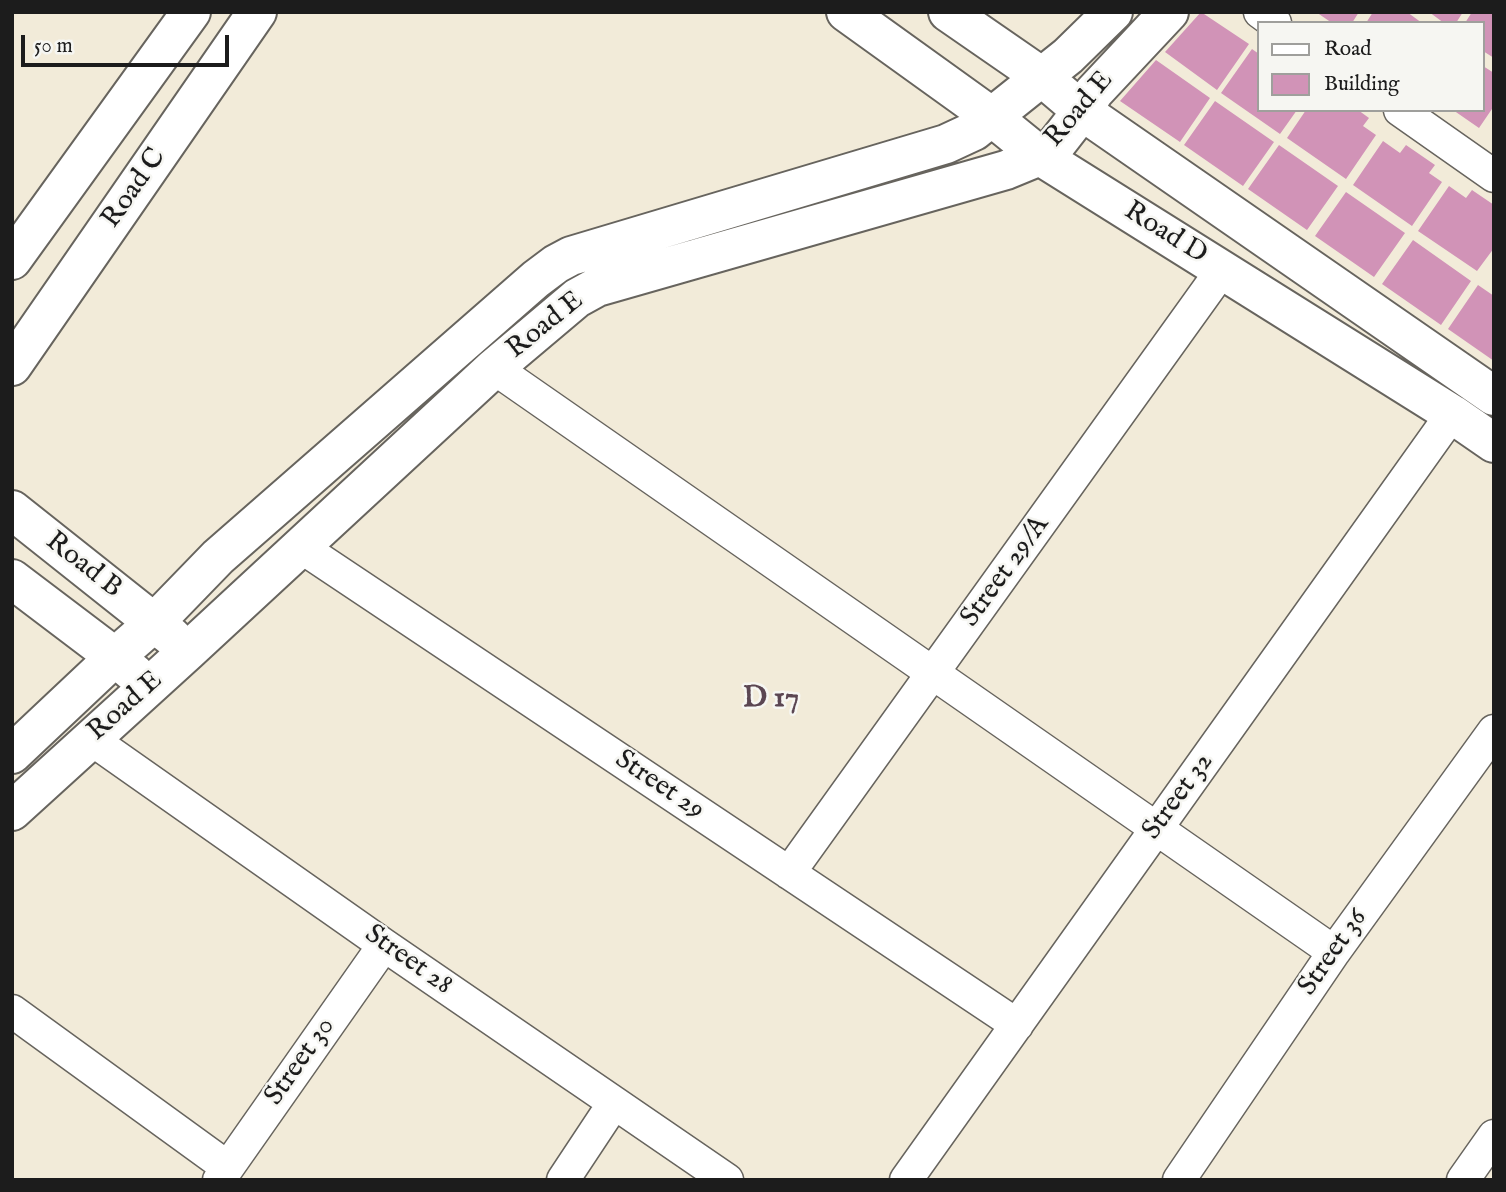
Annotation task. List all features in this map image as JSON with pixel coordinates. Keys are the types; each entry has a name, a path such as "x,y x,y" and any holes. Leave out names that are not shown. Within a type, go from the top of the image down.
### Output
{"street":[{"name":"Road C","path":"12,260 191,12"},
{"name":"Road C","path":"12,366 257,12"},
{"name":"Road D","path":"846,12 992,117 1040,156 1494,443"},
{"name":"Road D","path":"948,12 1042,78 1082,111 1494,396"},
{"name":"Road E","path":"12,754 155,622 218,556 556,264 571,256 946,145 974,131 1042,78 1113,12"},
{"name":"Road E","path":"12,811 494,368 577,298 597,287 1006,170 1040,156 1054,147 1094,92 1169,12"},
{"path":"1403,112 1494,176"},
{"path":"75,173 125,204"},
{"name":"Street 29/A","path":"789,873 1222,270"},
{"path":"494,368 1334,952"},
{"name":"Street 32","path":"906,1180 1452,414"},
{"name":"Road B","path":"12,510 188,651"},
{"name":"Street 29","path":"301,547 1017,1026"},
{"name":"Road B","path":"12,579 150,687"},
{"name":"Street 36","path":"1179,1180 1334,952 1494,731"},
{"name":"Street 28","path":"91,739 384,945 727,1180"},
{"name":"Street 30","path":"223,1173 384,945"},
{"path":"12,1011 223,1173"},
{"path":"563,1180 614,1103"},
{"path":"1463,1180 1494,1136"}],"building":[{"path":"1201,12 1249,44 1217,90 1165,52"},
{"path":"1316,12 1359,12 1353,21 1329,21"},
{"path":"1373,12 1407,12 1419,21 1367,21"},
{"path":"1429,12 1463,12 1457,21 1441,21"},
{"path":"1472,12 1494,12 1494,58 1485,52 1485,21 1466,21"},
{"path":"1252,49 1258,53 1258,112 1296,112 1280,134 1221,93"},
{"path":"1156,60 1210,98 1180,142 1120,101"},
{"path":"1485,67 1494,73 1494,106 1479,128 1456,112 1485,112"},
{"path":"1215,101 1274,142 1243,186 1184,145"},
{"path":"1305,112 1361,112 1369,118 1363,126 1376,135 1346,179 1287,138"},
{"path":"1383,141 1400,153 1406,145 1435,165 1429,173 1442,182 1412,226 1353,185"},
{"path":"1279,145 1338,186 1307,230 1248,189"},
{"path":"1449,186 1466,198 1472,190 1494,205 1494,248 1477,271 1418,231"},
{"path":"1346,192 1405,233 1374,277 1315,236"},
{"path":"1413,240 1471,281 1441,325 1382,284"},
{"path":"1478,285 1494,296 1494,361 1448,329"}],"district":[{"name":"D 17","path":"771,700"}]}
